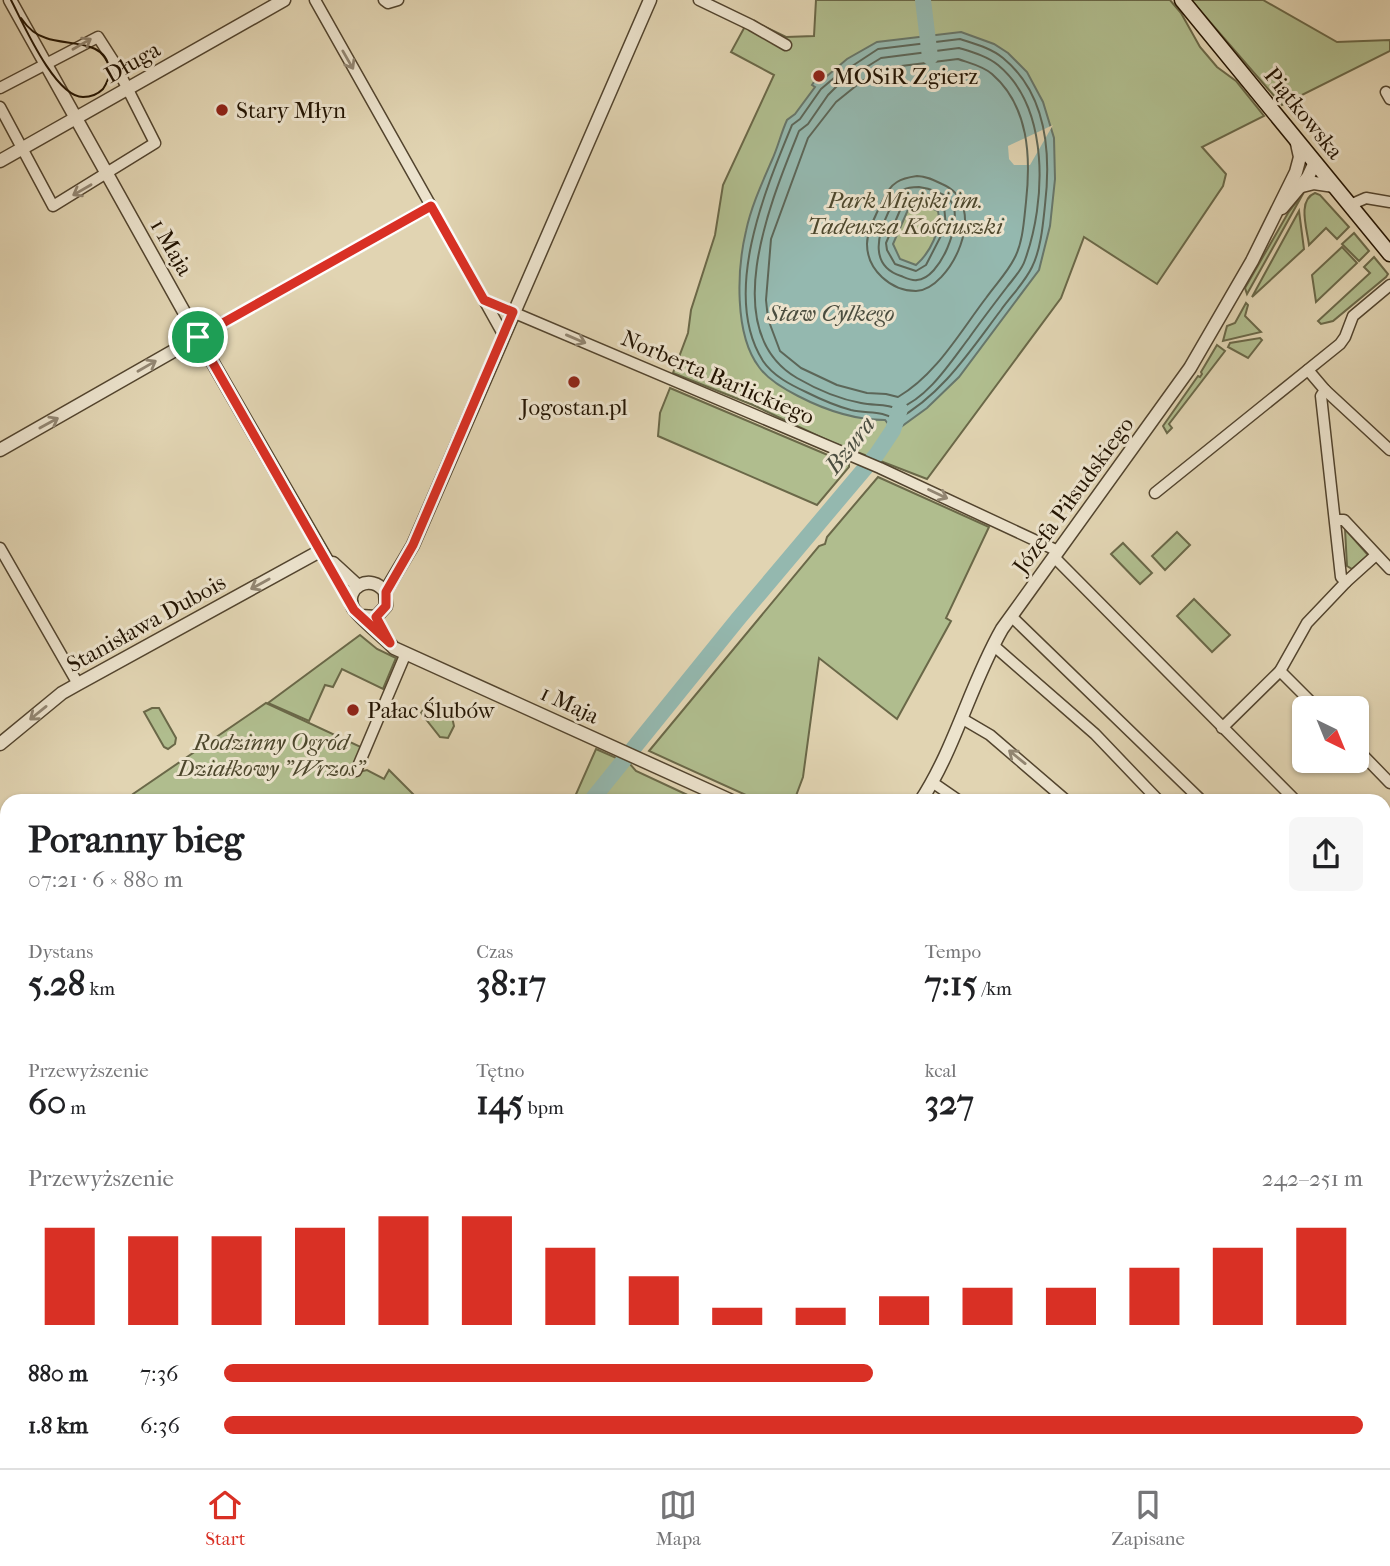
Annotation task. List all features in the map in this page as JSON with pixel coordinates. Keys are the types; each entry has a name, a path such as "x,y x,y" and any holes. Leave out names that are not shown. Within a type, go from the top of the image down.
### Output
{"main road":[{"name":"Piątkowska","path":"1182,0 1390,254"}],"street":[{"name":"1 Maja","path":"10,0 198,337 351,602"},
{"name":"Długa","path":"0,161 284,0"},
{"path":"315,0 503,334"},
{"path":"384,0 388,3 398,0"},
{"path":"383,589 405,561 650,0"},
{"path":"699,0 786,45"},
{"path":"0,88 98,37 114,62 155,143 53,206 0,107"},
{"path":"1296,139 1300,157 1296,172"},
{"path":"1296,172 1304,165 1315,162"},
{"name":"Józefa Piłsudskiego","path":"1273,219 1302,186 1315,162"},
{"name":"Józefa Piłsudskiego","path":"925,794 993,645 1011,616 1191,368 1296,172"},
{"path":"1302,186 1314,183 1335,186"},
{"path":"1350,205 1366,198 1390,202"},
{"path":"0,450 431,206"},
{"path":"1155,493 1343,341 1356,312 1390,285"},
{"name":"Norberta Barlickiego","path":"484,300 876,467 1056,554"},
{"path":"1308,370 1325,390 1390,450"},
{"path":"1325,390 1321,396 1341,577 1346,582"},
{"path":"1336,520 1344,520 1390,569"},
{"path":"0,548 78,684"},
{"name":"1 Maja","path":"320,551 358,586"},
{"name":"Stanisława Dubois","path":"0,744 62,693 320,551"},
{"path":"1056,554 1289,794"},
{"path":"1222,728 1280,671 1307,623 1376,555"},
{"path":"372,582 383,589 386,606 376,617 361,616 354,610 351,602 358,586 372,582"},
{"name":"1 Maja","path":"361,616 390,643 406,653 716,794"},
{"path":"1011,616 1195,794"},
{"name":"1 Maja","path":"376,617 390,643"},
{"path":"993,645 1095,734 1152,794"},
{"path":"356,771 406,653"},
{"path":"1280,671 1305,696"},
{"path":"961,718 990,735 1059,794"},
{"path":"1369,761 1390,783"},
{"path":"932,782 949,794"}],"green space":[{"name":"Park Miejski im. Tadeusza Kościuszki","path":"816,0 1170,0 1181,13 1200,47 1217,67 1236,81 1264,116 1202,147 1226,174 1223,186 1157,284 1084,237 1061,298 927,479 831,442 753,405 673,373 688,333 691,310 715,235 723,185 774,75 731,52 749,19 786,37 814,36"},
{"path":"1191,0 1263,0 1337,42 1390,40 1390,51 1282,105"},
{"path":"1304,192 1247,294 1245,288 1288,213"},
{"path":"1315,193 1320,195 1349,227 1337,239 1326,228 1309,245 1305,208 1309,197"},
{"path":"1299,211 1304,249 1252,297"},
{"path":"1354,233 1369,251 1359,261 1342,244"},
{"path":"1342,247 1357,263 1316,302 1312,275"},
{"path":"1374,257 1388,274 1386,277 1333,321 1321,324 1318,321 1370,273 1364,267"},
{"path":"1246,303 1248,305 1245,316 1261,332 1223,341 1227,326 1235,323"},
{"path":"1260,338 1262,340 1248,358 1228,347 1230,343"},
{"path":"1217,345 1225,351 1169,424 1172,428 1167,433 1163,426 1202,374"},
{"path":"670,388 849,464 849,467 817,505 658,436 660,413"},
{"path":"878,477 989,527 946,618 951,621 897,719 819,658 803,777 797,794 744,794 649,751 819,546 825,544 827,537"},
{"path":"1345,529 1368,555 1352,569 1347,566"},
{"path":"1177,532 1190,545 1165,570 1152,556"},
{"path":"1123,543 1152,573 1140,584 1111,554"},
{"path":"1194,599 1230,635 1212,652 1177,616"},
{"path":"360,635 377,649 396,658 383,689 342,669 333,687 325,685 309,721 268,703"},
{"name":"Rodzinny Ogród Działkowy \"Wrzos\"","path":"266,703 363,748 359,772 367,770 384,779 389,770 413,794 133,794"},
{"path":"428,705 452,717 454,726 448,738 440,737 421,713"},
{"path":"159,708 176,738 175,744 168,749 164,747 144,712"},
{"path":"596,749 685,794 576,794"}],"water":[{"name":"Staw Cylkego","path":"961,32 994,44 1008,53 1027,72 1043,102 1054,138 1055,179 1050,226 1039,270 959,377 927,408 893,430 885,420 829,410 772,380 759,367 751,353 745,337 740,301 741,264 748,222 787,120 795,114 815,87 812,85 816,79 820,82 847,59 877,42","holes":["920,202 938,211 936,233 926,254 916,265 900,259 893,244 910,205"]}],"pier":[{"path":"1053,125 1030,165 1014,165 1009,159 1008,146"}],"waterway":[{"name":"Bzura","path":"923,0 930,57"},
{"name":"Bzura","path":"596,794 738,619 877,454 893,430 900,409"}],"tram line":[{"path":"11,0 41,57 62,85 72,94 83,97 94,95 103,89 109,72 106,59 101,53 84,45 42,37 21,18"}],"place":[{"name":"MOSiR Zgierz","path":"819,76"},
{"name":"Stary Młyn","path":"222,110"},
{"name":"Jogostan.pl","path":"574,382"},
{"name":"Pałac Ślubów","path":"353,710"}],"route":[{"path":"431,206 484,300 513,312 413,545 386,592 386,606 376,617 390,643 354,610 198,337 431,206"}]}
